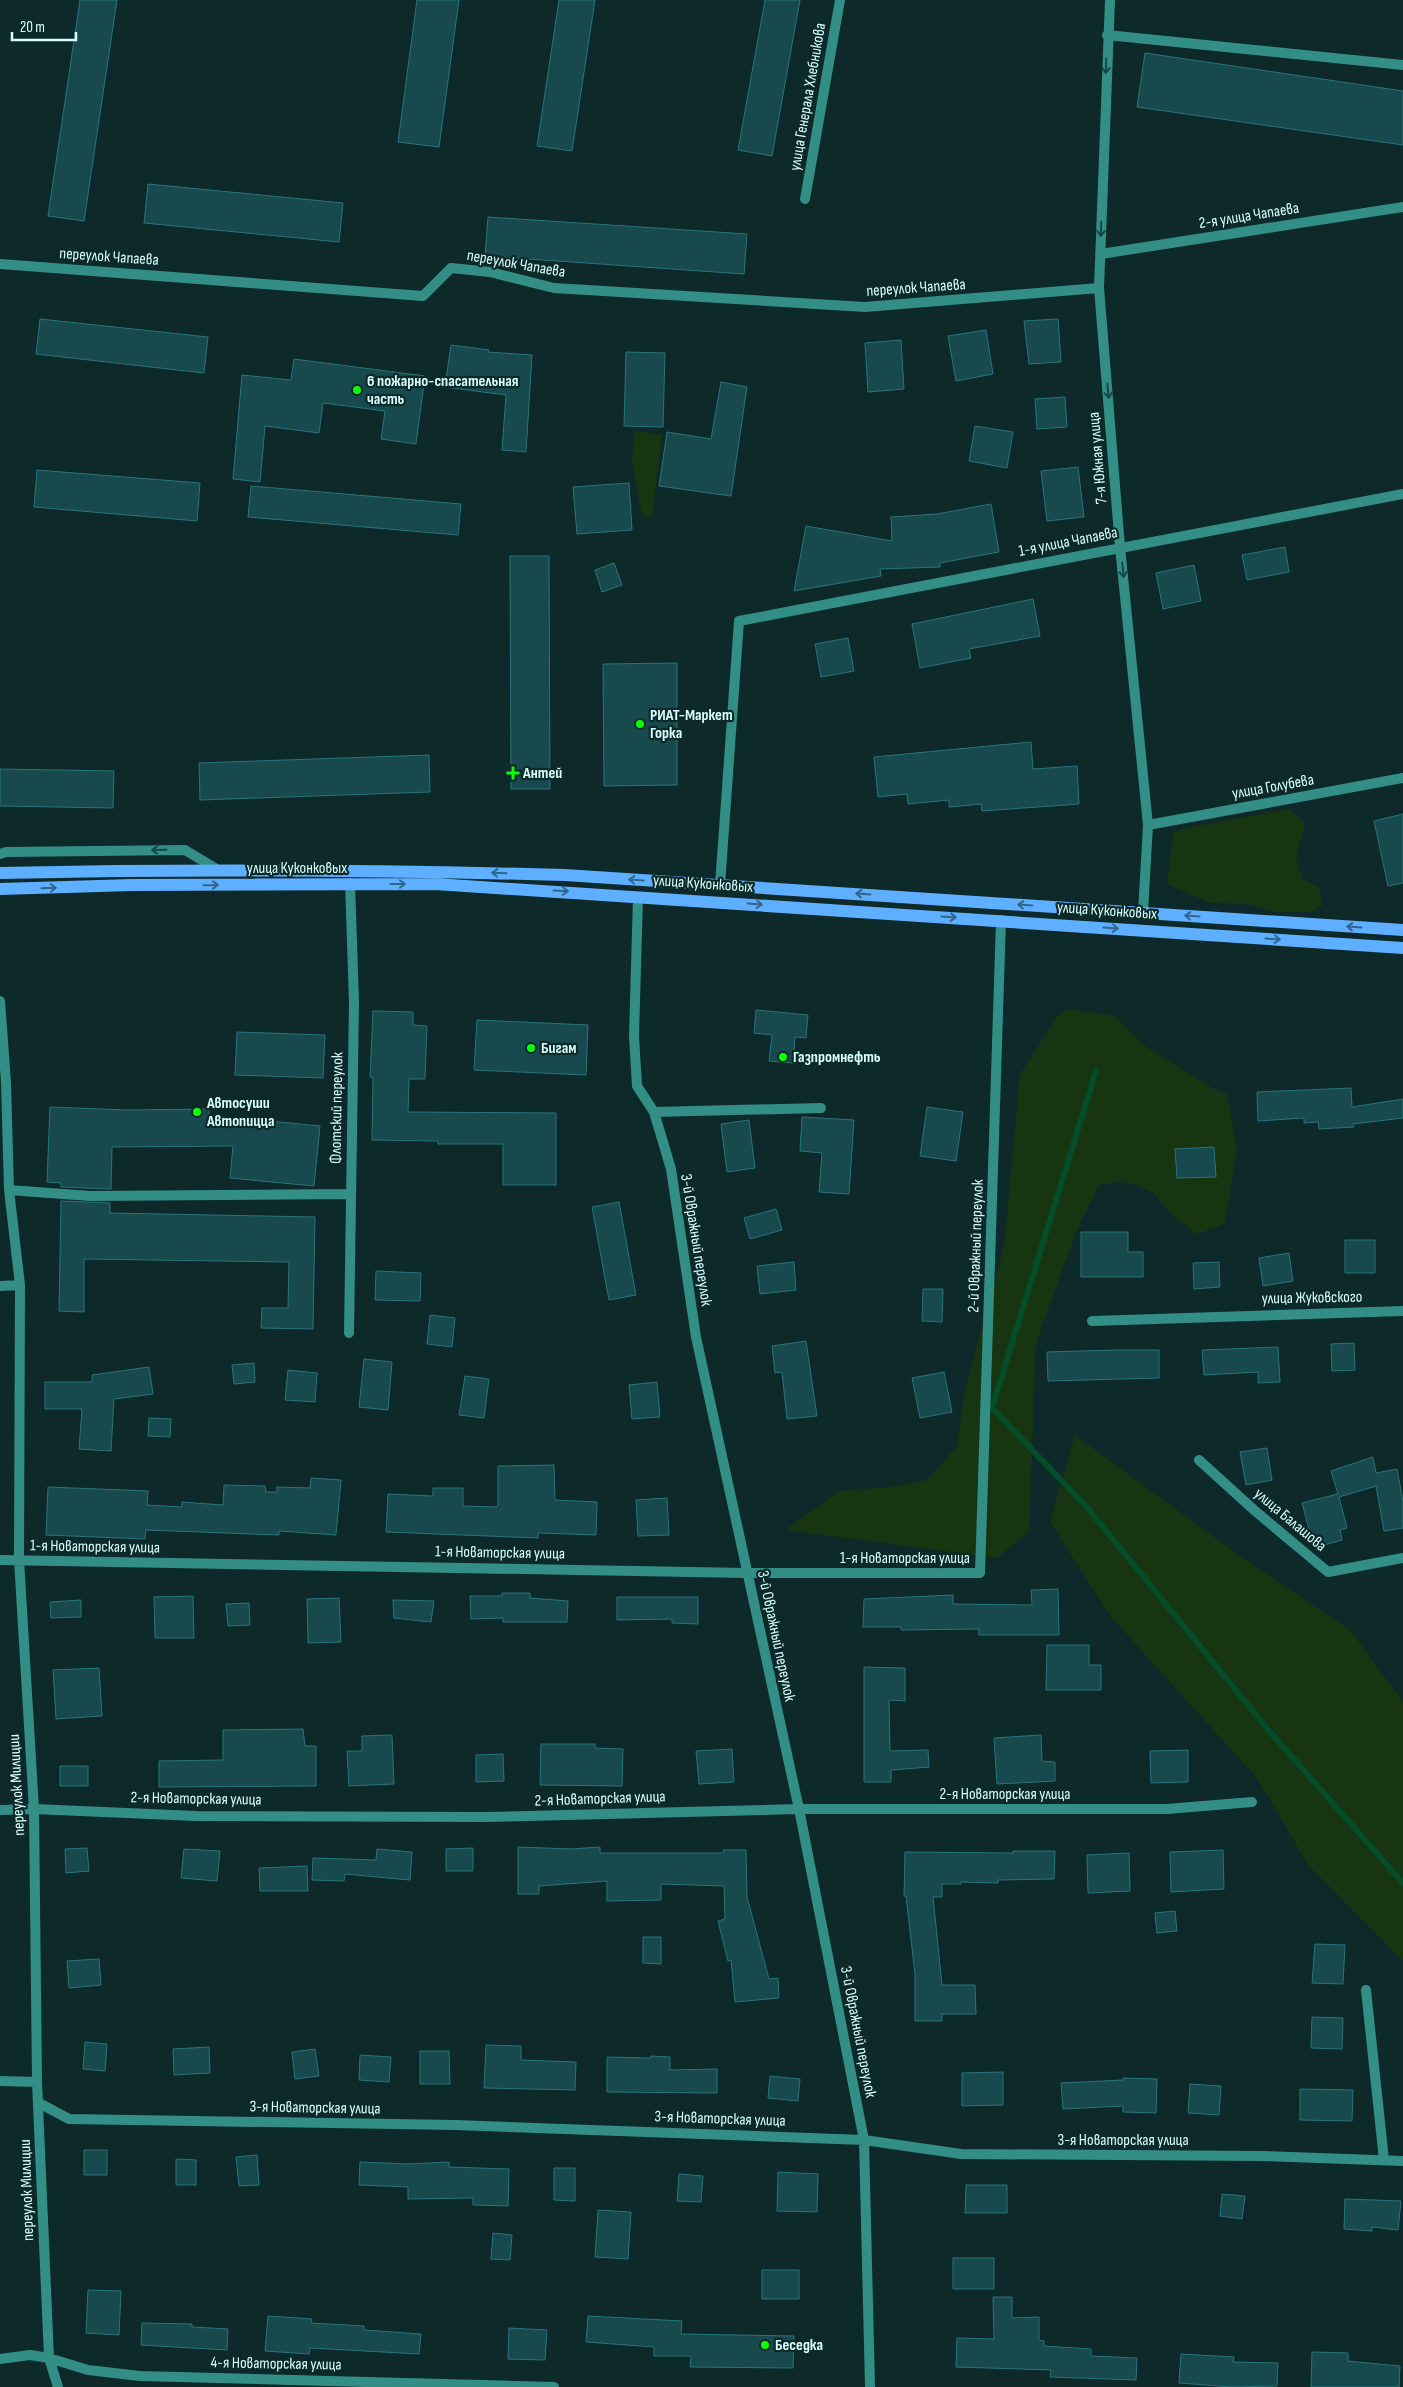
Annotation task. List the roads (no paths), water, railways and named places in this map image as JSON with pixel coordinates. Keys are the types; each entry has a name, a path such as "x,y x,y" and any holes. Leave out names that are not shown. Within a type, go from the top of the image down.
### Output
{"main road":[{"name":"улица Куконковых","path":"0,873 220,870 565,875 1403,930"},
{"name":"улица Куконковых","path":"0,889 350,883 435,884 1403,948"}],"street":[{"name":"улица Генерала Хлебникова","path":"805,199 840,0"},
{"name":"7-я Южная улица","path":"1110,0 1107,36 1099,288 1120,547 1148,825 1143,912"},
{"path":"1107,36 1403,65"},
{"name":"2-я улица Чапаева","path":"1100,254 1403,207"},
{"name":"переулок Чапаева","path":"0,264 423,296 450,268 490,272 554,288 865,307 1099,288"},
{"name":"1-я улица Чапаева","path":"720,885 739,621 1403,494"},
{"name":"улица Голубева","path":"1148,825 1403,778"},
{"path":"0,854 6,852 184,850 220,870"},
{"name":"Флотский переулок","path":"349,1333 354,1002 350,883"},
{"name":"3-й Овражный переулок","path":"638,896 634,1036 637,1086 654,1112 671,1169 696,1337 799,1809 864,2140 870,2387"},
{"name":"2-й Овражный переулок","path":"980,1573 1001,920"},
{"name":"переулок Милиции","path":"0,1001 6,1082 9,1190 20,1285 19,1560 34,1809 37,2082 49,2358 58,2387"},
{"path":"654,1112 821,1108"},
{"path":"9,1190 90,1196 351,1194"},
{"path":"0,1286 20,1285"},
{"name":"улица Жуковского","path":"1092,1321 1221,1315 1403,1311"},
{"name":"улица Балашова","path":"1199,1460 1254,1510 1328,1572 1403,1558"},
{"name":"1-я Новаторская улица","path":"0,1560 747,1573 980,1573"},
{"name":"2-я Новаторская улица","path":"0,1810 34,1809 196,1816 487,1818 799,1809 1167,1809 1252,1802"},
{"path":"1366,1990 1384,2160"},
{"path":"0,2081 37,2082"},
{"name":"3-я Новаторская улица","path":"39,2103 69,2120 456,2125 864,2140 961,2154 1262,2156 1403,2161"},
{"name":"4-я Новаторская улица","path":"0,2358 30,2355 49,2358 88,2370 140,2376 554,2387"}],"waterway":[{"path":"1096,1071 992,1408 1085,1505 1270,1732 1403,1883"}],"place":[{"name":"6 пожарно-спасательная часть","path":"357,390"},
{"name":"РИАТ-Маркет Горка","path":"640,724"},
{"name":"Антей","path":"513,773"},
{"name":"Бигам","path":"531,1048"},
{"name":"Газпромнефть","path":"783,1057"},
{"name":"Автосуши Автопицца","path":"197,1112"},
{"name":"Беседка","path":"765,2345"}]}
